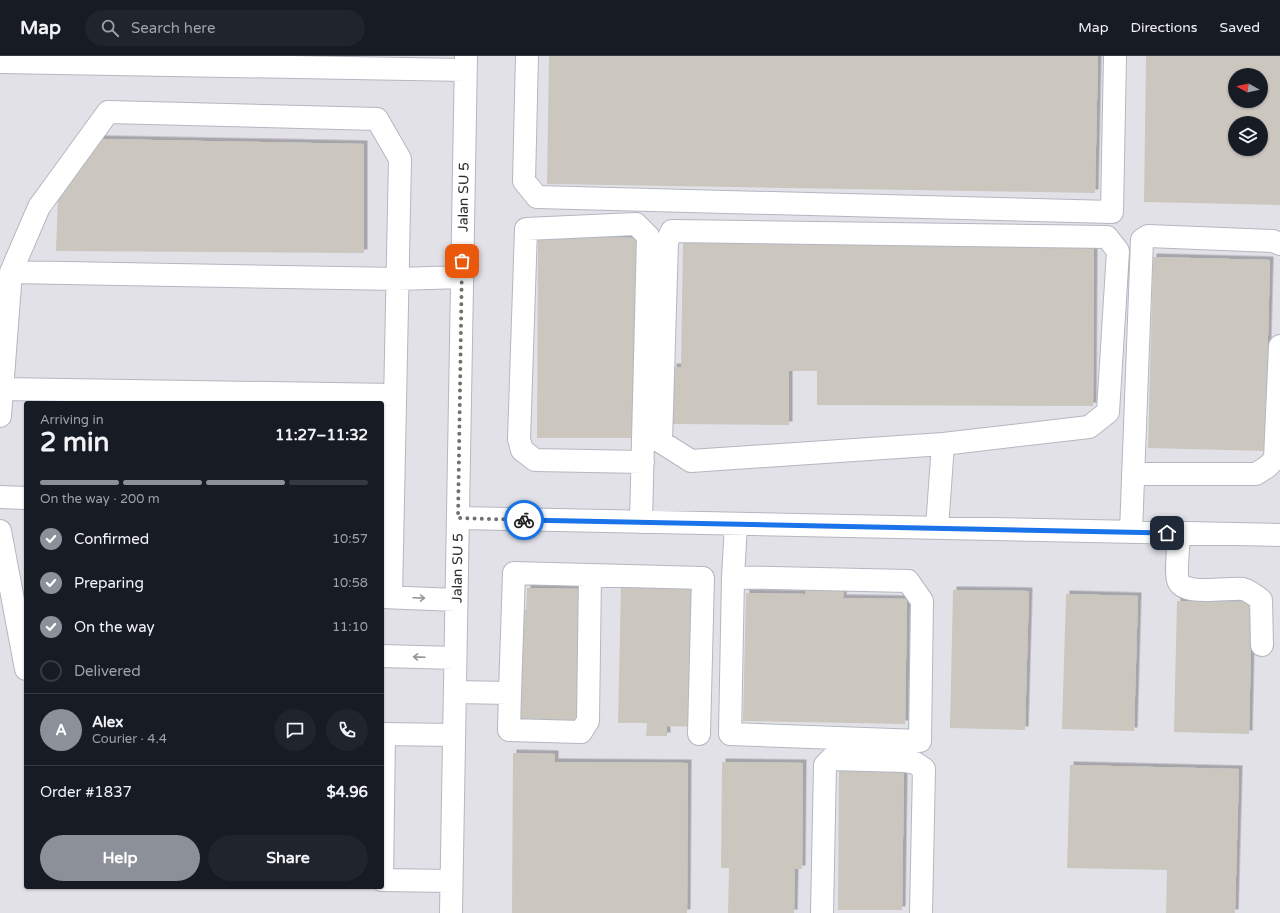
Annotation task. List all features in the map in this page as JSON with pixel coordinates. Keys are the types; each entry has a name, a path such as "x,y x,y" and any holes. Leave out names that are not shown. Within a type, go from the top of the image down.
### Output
{"street":[{"path":"527,56 524,181 537,197 1112,212 1115,56"},
{"path":"0,62 465,63"},
{"name":"Jalan SU 5","path":"451,913 465,63"},
{"path":"0,416 11,272 39,207 108,112 377,119 400,158 395,395 387,510 386,597 456,600"},
{"path":"641,522 643,462 648,236 636,224 526,229 519,439 522,450 534,460 643,462"},
{"path":"672,231 1107,237 1118,251 1108,412 1089,427 943,444 691,461 661,442 667,241 672,231"},
{"path":"1131,532 1142,240 1148,236 1273,241 1280,244"},
{"path":"11,272 398,279 462,277"},
{"path":"1133,474 1256,474 1268,467 1275,459 1280,346"},
{"path":"2,389 395,395"},
{"path":"937,528 943,444"},
{"path":"0,497 24,498"},
{"path":"458,518 1280,535"},
{"path":"733,577 908,582 922,601 920,741 730,734 733,577 736,524"},
{"path":"0,531 21,621 24,650"},
{"path":"1179,533 1178,580 1180,584 1183,587 1193,590 1243,589 1252,593 1261,600 1262,645"},
{"path":"590,575 588,721 585,728 581,732 509,730 514,573 590,575 703,578 700,734"},
{"path":"384,656 455,658"},
{"path":"455,692 510,693"},
{"path":"384,734 454,735"},
{"path":"822,913 825,765 831,759 915,763 924,769 921,913"},
{"path":"384,880 451,881"}],"shaded area":[{"path":"0,56 1280,56 1280,913 0,913"}],"building":[{"path":"549,56 1098,56 1095,193 547,184"},
{"path":"1146,56 1280,56 1280,205 1144,202"},
{"path":"101,139 364,144 364,253 56,251 58,196"},
{"path":"538,237 639,238 637,438 537,438"},
{"path":"683,240 1094,242 1093,406 817,405 817,371 789,371 789,425 673,424 673,367 681,367"},
{"path":"1153,257 1270,260 1265,451 1148,448"},
{"path":"621,585 698,586 694,727 667,726 667,736 646,736 647,723 618,723"},
{"path":"805,587 844,588 843,598 907,599 905,724 743,721 746,593 805,594"},
{"path":"527,588 580,589 581,725 519,724 522,613 526,614"},
{"path":"953,590 1029,591 1025,730 950,728"},
{"path":"1066,594 1138,596 1134,731 1062,729"},
{"path":"1177,601 1252,602 1249,734 1174,732"},
{"path":"513,753 555,754 555,762 688,763 687,913 512,913"},
{"path":"722,762 803,763 802,869 795,869 794,913 728,913 729,868 721,868"},
{"path":"1070,765 1239,769 1235,913 1166,913 1167,870 1067,868"},
{"path":"839,769 904,769 902,910 838,910"}],"way so far":[{"path":"462,261 458,518 524,520"}],"route":[{"path":"524,520 1167,533"}]}
